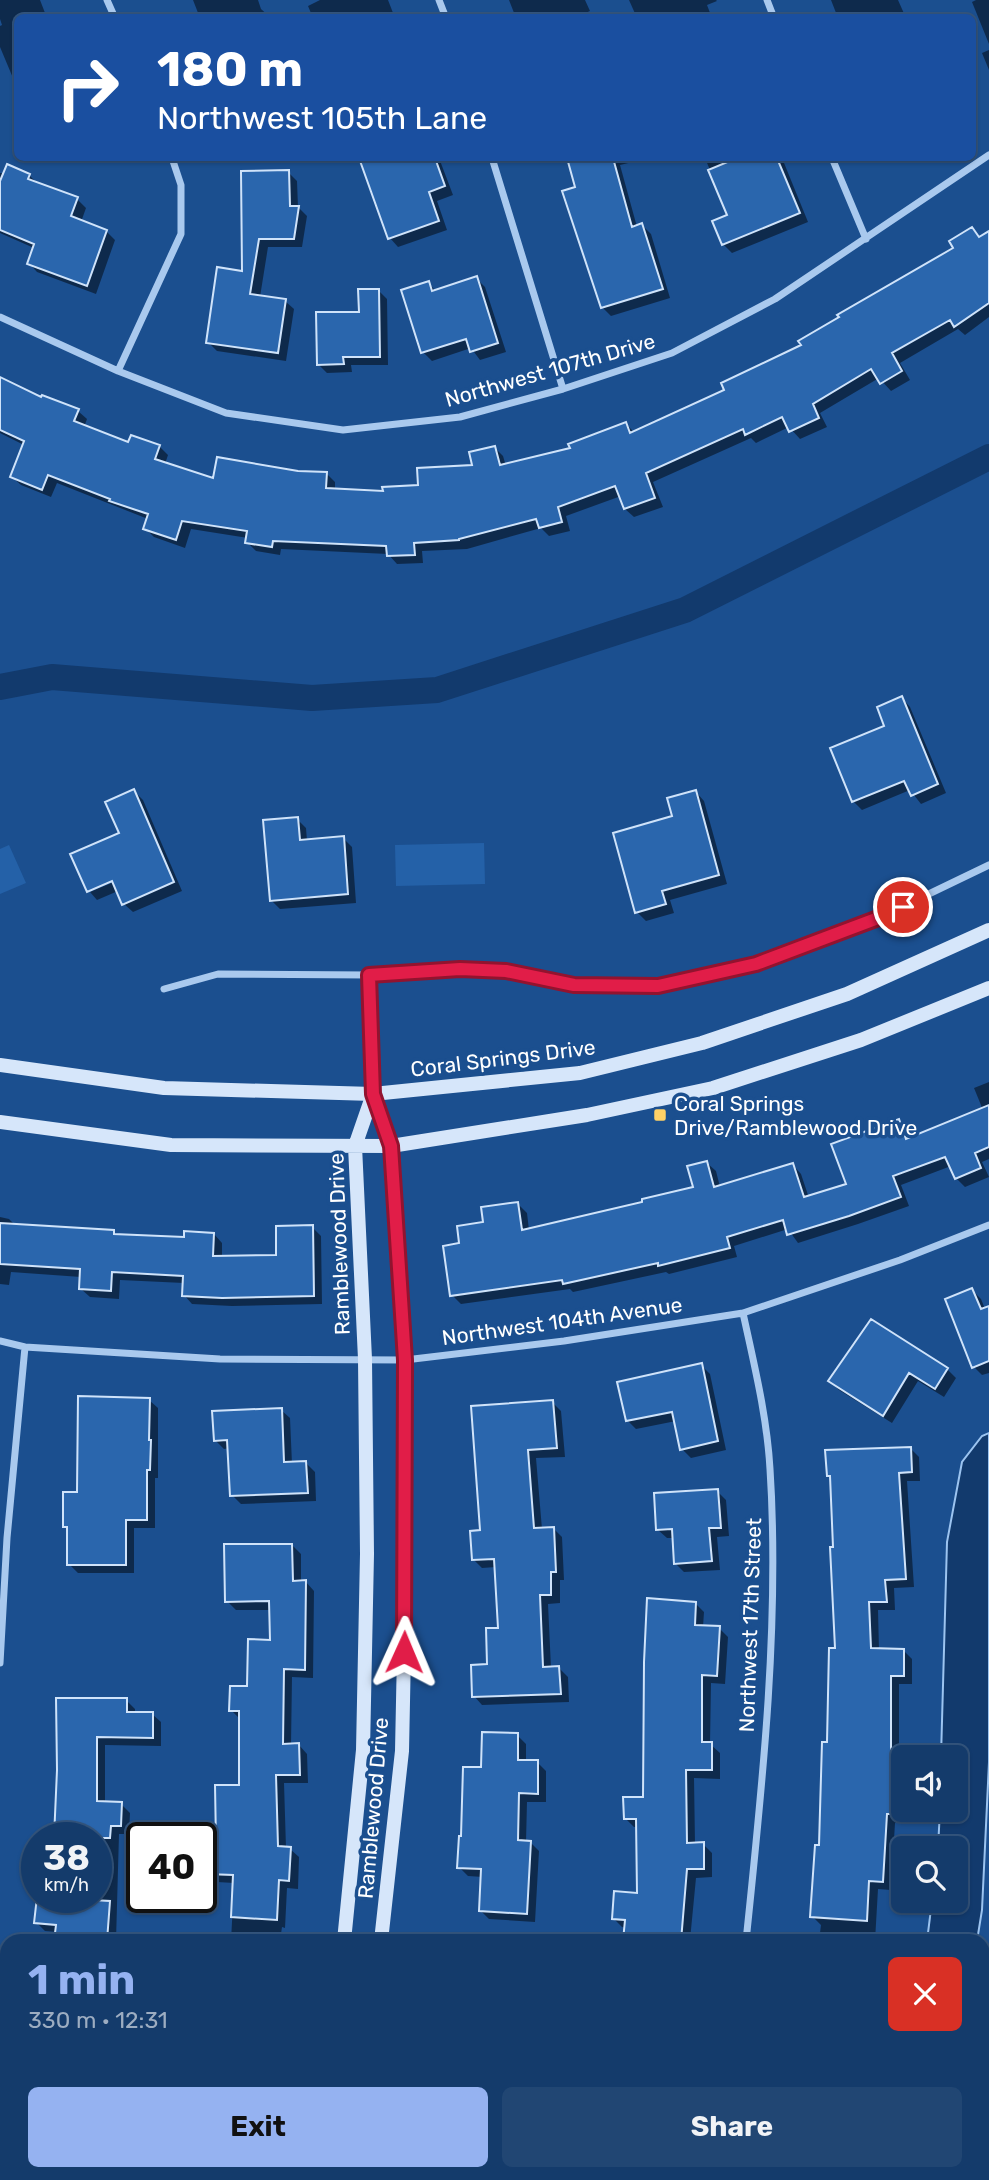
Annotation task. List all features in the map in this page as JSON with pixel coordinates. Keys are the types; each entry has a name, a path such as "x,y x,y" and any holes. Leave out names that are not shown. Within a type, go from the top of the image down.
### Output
{"main road":[{"name":"Coral Springs Drive","path":"0,1066 164,1088 373,1094 580,1073 702,1043 847,994 989,930"},
{"path":"0,1122 171,1145 391,1146 587,1115 713,1088 861,1040 989,988"},
{"name":"Ramblewood Drive","path":"345,1934 363,1750 367,1554 365,1359 355,1146 373,1094"},
{"name":"Ramblewood Drive","path":"373,1094 391,1146 405,1360 406,1553 402,1751 382,1934"}],"street":[{"name":"Northwest 107th Drive","path":"0,317 118,371 226,413 343,430 460,417 563,389 672,353 775,299 989,155"},
{"path":"118,371 181,234 181,185 173,161"},
{"path":"493,161 563,389"},
{"path":"833,161 866,239"},
{"path":"164,989 218,974 369,975 471,969 506,971 574,985 658,986 756,964 881,917 989,866"},
{"name":"Ramblewood Drive","path":"369,975 373,1094"},
{"name":"Northwest 104th Avenue","path":"0,1341 24,1347 220,1359 405,1360 564,1342 743,1312 900,1260 989,1225"},
{"name":"Northwest 17th Street","path":"743,1312 761,1396 770,1468 772,1554 762,1792 747,1934"},
{"path":"0,1662 7,1538 24,1347"}],"shaded area":[{"path":"484,843 485,884 396,886 395,845"},
{"path":"9,845 26,883 0,894 0,849"},
{"path":"989,1433 989,1762 982,1910 978,1934 928,1934 930,1913 968,1913 968,1836 939,1836 939,1822 968,1822 968,1745 941,1745 947,1542 962,1462 982,1436"}],"building":[{"path":"360,161 436,161 445,186 429,192 439,221 388,239"},
{"path":"568,161 614,161 632,227 642,223 663,289 601,308 562,191 575,187"},
{"path":"730,161 778,161 800,213 722,245 712,221 727,215 708,170"},
{"path":"7,164 30,174 28,179 78,197 71,216 107,230 87,286 27,264 34,244 0,230 0,181"},
{"path":"289,170 290,206 299,206 294,239 259,239 250,294 286,299 278,353 206,343 217,267 242,271 241,171"},
{"path":"972,227 979,237 989,231 989,303 954,327 950,320 892,353 902,371 880,384 871,369 813,404 819,418 789,432 782,417 745,435 743,429 646,473 655,498 624,509 615,486 558,507 562,522 539,528 536,519 459,540 414,543 415,555 387,556 386,546 273,541 272,547 245,543 247,531 182,521 176,540 143,529 148,514 48,475 42,490 10,477 24,441 0,430 0,377 41,397 42,395 79,409 74,421 128,442 131,435 160,445 155,459 213,478 217,457 298,471 327,472 326,488 383,491 382,487 418,485 417,468 472,465 469,452 495,446 500,465 570,448 568,444 626,422 630,433 724,390 721,383 801,345 798,341 839,317 837,315 953,248 949,241"},
{"path":"477,276 498,343 470,352 466,339 421,353 401,290 429,281 432,291"},
{"path":"358,289 379,289 380,357 343,357 344,364 317,365 316,312 359,312"},
{"path":"902,696 938,784 911,796 904,781 852,802 830,748 884,726 877,707"},
{"path":"134,789 174,882 122,905 112,881 87,892 70,854 119,833 105,802"},
{"path":"696,790 719,875 662,891 666,904 635,913 613,833 672,816 667,798"},
{"path":"298,817 300,840 344,836 348,894 270,901 263,820"},
{"path":"989,1105 989,1147 975,1153 981,1168 955,1179 945,1157 893,1176 901,1197 787,1235 783,1220 727,1237 730,1248 658,1266 658,1263 563,1284 562,1280 450,1296 443,1246 459,1243 457,1226 483,1222 481,1207 518,1202 522,1230 642,1202 642,1199 693,1187 687,1166 707,1161 714,1187 793,1163 804,1197 846,1184 831,1144 899,1119 906,1139"},
{"path":"0,1223 114,1230 114,1234 184,1237 184,1231 214,1233 213,1256 276,1255 276,1226 313,1225 314,1296 182,1296 183,1276 112,1272 111,1291 79,1289 80,1269 0,1264"},
{"path":"972,1288 981,1309 989,1306 989,1361 972,1368 945,1299"},
{"path":"871,1319 948,1368 935,1389 909,1373 883,1416 828,1381"},
{"path":"702,1363 718,1441 680,1450 672,1412 626,1421 617,1382"},
{"path":"78,1396 150,1398 147,1520 126,1520 126,1565 67,1565 63,1492 77,1492"},
{"path":"553,1400 557,1448 528,1450 534,1528 554,1527 556,1572 551,1572 551,1595 540,1595 543,1667 559,1666 561,1694 472,1697 471,1665 487,1664 486,1628 498,1628 494,1559 472,1560 470,1531 480,1530 471,1406"},
{"path":"282,1408 284,1462 306,1461 308,1493 230,1496 227,1440 214,1441 212,1411"},
{"path":"911,1447 912,1472 899,1473 906,1579 885,1580 887,1602 869,1602 871,1648 904,1649 904,1676 891,1676 891,1814 887,1814 883,1882 869,1881 867,1921 810,1917 815,1845 819,1845 822,1742 827,1742 829,1648 835,1648 830,1476 827,1476 825,1450"},
{"path":"718,1489 721,1528 709,1528 712,1561 674,1564 672,1529 656,1530 654,1493"},
{"path":"224,1544 292,1544 293,1581 306,1580 305,1670 284,1669 283,1744 299,1743 300,1775 276,1775 278,1846 291,1847 289,1881 279,1880 277,1920 231,1917 233,1875 217,1874 215,1785 239,1785 239,1711 229,1711 230,1686 247,1686 248,1639 270,1640 269,1601 225,1602"},
{"path":"647,1598 696,1602 695,1625 720,1626 717,1676 702,1675 702,1742 712,1742 712,1770 686,1770 687,1843 704,1842 704,1869 687,1869 682,1934 624,1934 625,1920 612,1919 614,1891 637,1893 636,1819 624,1819 623,1797 643,1797"},
{"path":"56,1698 127,1698 127,1712 153,1712 153,1738 97,1737 97,1801 122,1802 121,1826 112,1826 112,1822 55,1822"},
{"path":"482,1732 518,1733 518,1760 538,1760 538,1794 519,1793 518,1840 531,1841 527,1914 479,1911 481,1869 457,1868 463,1767 481,1767"},
{"path":"35,1913 109,1913 108,1934 55,1934 56,1925 34,1923"}],"waterway":[{"path":"0,687 52,677 312,698 437,690 685,610 989,457"}],"place":[{"name":"Coral Springs Drive/Ramblewood Drive","path":"660,1115"}],"route":[{"path":"404,1652 405,1360 391,1146 373,1094 369,975 460,969 506,971 574,985 658,986 756,964 903,907"}]}
